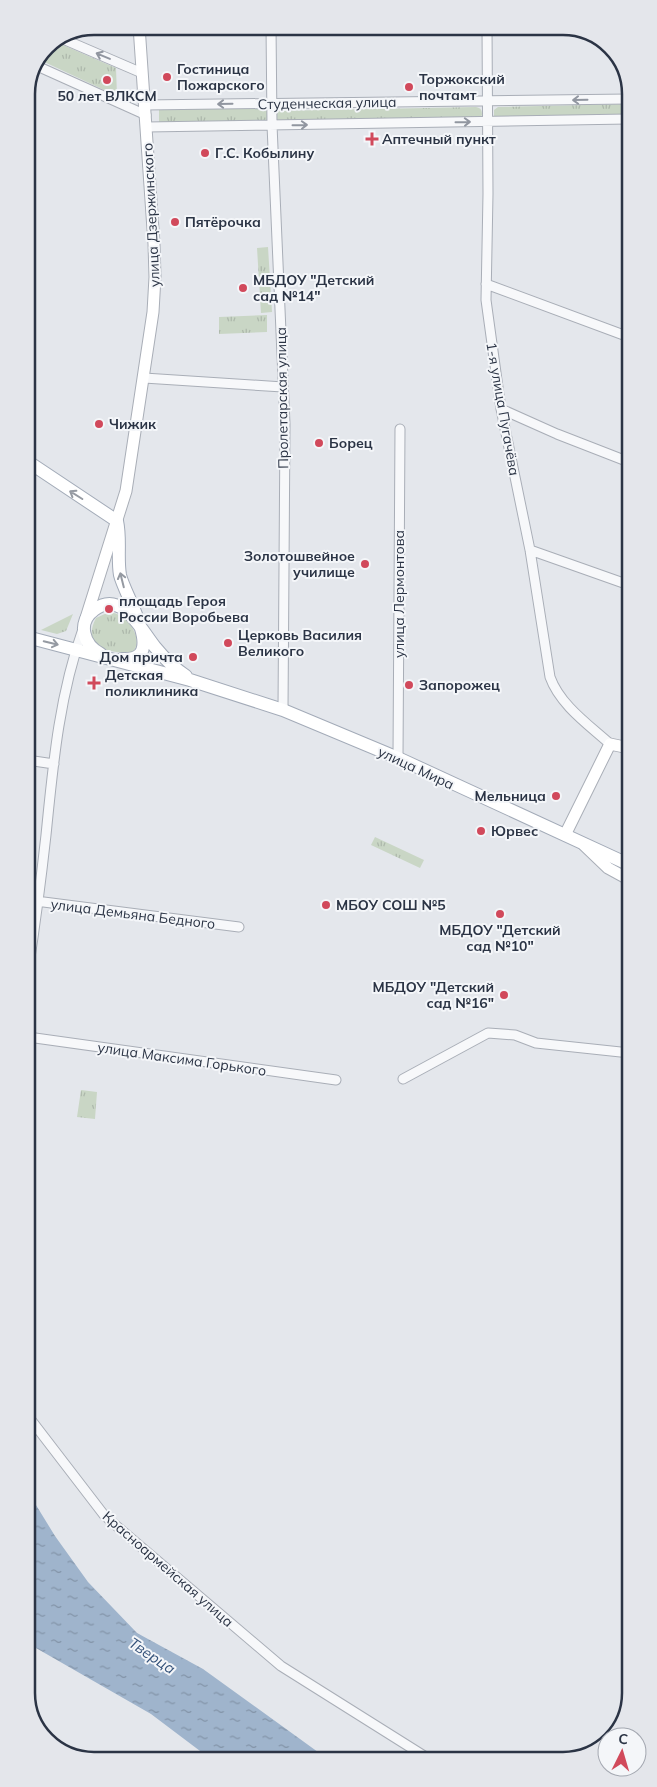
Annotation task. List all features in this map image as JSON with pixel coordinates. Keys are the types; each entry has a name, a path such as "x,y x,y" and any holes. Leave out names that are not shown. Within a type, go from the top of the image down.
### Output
{"main road":[{"name":"улица Дзержинского","path":"86,621 126,491 153,312 155,278 147,127 140,35"},
{"path":"35,466 117,521 122,580 140,626 145,642 140,654 132,659 109,658 88,644 84,633 86,621 98,608 113,605 125,610 140,626"},
{"name":"улица Мира","path":"140,626 160,653 190,680"},
{"name":"улица Мира","path":"35,639 190,680 283,710 398,758 581,842 603,864 622,875"},
{"path":"565,835 610,744 622,747"},
{"path":"581,842 622,861"}],"street":[{"name":"Пролетарская улица","path":"271,35 272,125 284,388 283,710"},
{"name":"1-я улица Пугачёва","path":"487,35 486,300 501,409 530,550 546,661 552,683 565,703 610,744"},
{"path":"68,41 142,73"},
{"path":"41,68 145,110"},
{"name":"Студенческая улица","path":"145,110 272,103 622,99"},
{"name":"Студенческая улица","path":"147,127 622,119"},
{"path":"486,284 622,334"},
{"path":"144,378 284,388"},
{"path":"501,409 557,434 622,459"},
{"name":"улица Лермонтова","path":"398,758 400,430"},
{"path":"530,550 622,583"},
{"path":"35,927 60,712 69,671 86,621"},
{"path":"35,761 54,764"},
{"name":"улица Демьяна Бедного","path":"35,901 239,927"},
{"path":"403,1079 488,1033 515,1035 536,1043 622,1052"},
{"name":"улица Максима Горького","path":"35,1038 336,1080"},
{"name":"Красноармейская улица","path":"35,1425 104,1515 281,1666 418,1752"}],"green space":[{"path":"62,45 116,68 117,96 45,62"},
{"path":"622,104 622,117 498,120 494,117 494,110 498,107"},
{"path":"476,107 481,111 482,115 480,118 275,123 275,111"},
{"path":"159,109 269,109 269,122 159,122"},
{"path":"268,247 272,312 261,313 257,248"},
{"path":"267,315 267,332 219,334 219,317"},
{"path":"109,612 122,617 132,627 137,640 133,652 124,653 107,650 95,642 92,636 92,628 96,618"},
{"path":"73,614 66,631 57,634 41,630"},
{"path":"375,837 424,860 420,868 371,845"},
{"path":"81,1090 97,1092 95,1119 77,1117"}],"water":[{"name":"Тверца","path":"35,1503 55,1536 88,1582 137,1633 203,1669 318,1752 201,1752 151,1714 35,1647"}],"place":[{"name":"Гостиница Пожарского","path":"167,77"},
{"name":"50 лет ВЛКСМ","path":"107,80"},
{"name":"Торжокский почтамт","path":"409,87"},
{"name":"Аптечный пункт","path":"372,139"},
{"name":"Г.С. Кобылину","path":"205,153"},
{"name":"Пятёрочка","path":"175,222"},
{"name":"МБДОУ \"Детский сад №14\"","path":"243,288"},
{"name":"Чижик","path":"99,424"},
{"name":"Борец","path":"319,443"},
{"name":"Золотошвейное училище","path":"365,564"},
{"name":"площадь Героя России Воробьева","path":"109,609"},
{"name":"Церковь Василия Великого","path":"228,643"},
{"name":"Дом причта","path":"193,657"},
{"name":"Детская поликлиника","path":"94,683"},
{"name":"Запорожец","path":"409,685"},
{"name":"Мельница","path":"556,796"},
{"name":"Юрвес","path":"481,831"},
{"name":"МБОУ СОШ №5","path":"326,905"},
{"name":"МБДОУ \"Детский сад №10\"","path":"500,914"},
{"name":"МБДОУ \"Детский сад №16\"","path":"504,995"}]}
